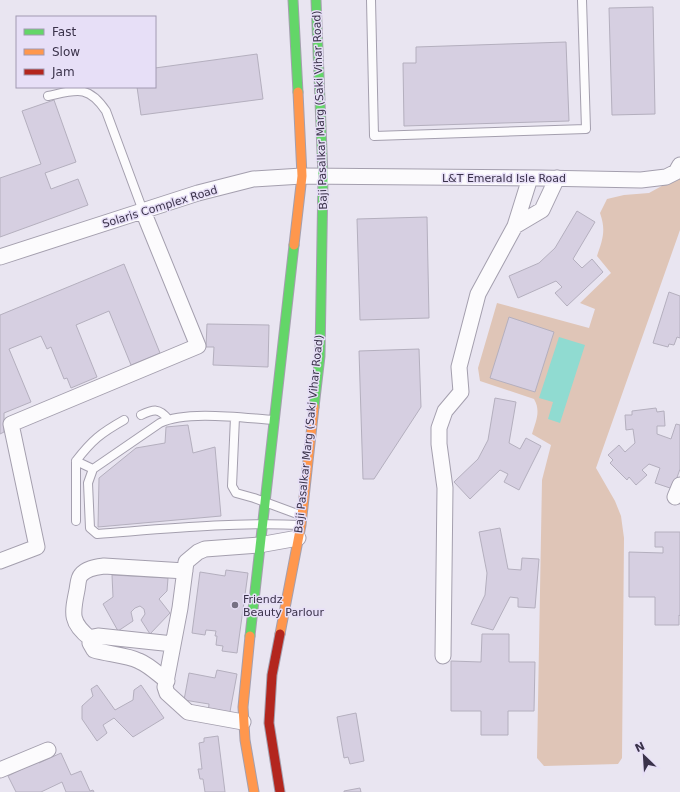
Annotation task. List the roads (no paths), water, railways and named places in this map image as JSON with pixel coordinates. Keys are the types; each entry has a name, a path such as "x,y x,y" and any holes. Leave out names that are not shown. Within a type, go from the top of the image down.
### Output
{"main road":[{"name":"Baji Pasalkar Marg (Saki Vihar Road)","path":"254,792 243,722 243,707 259,545 302,176 294,0"},
{"name":"Baji Pasalkar Marg (Saki Vihar Road)","path":"280,792 269,723 272,675 300,532 320,356 323,177 316,0"}],"street":[{"name":"L&T Emerald Isle Road","path":"323,177 557,178 641,180 666,177 676,172 680,165"},
{"name":"Solaris Complex Road","path":"0,257 198,193 253,180 302,176 323,177"},
{"path":"443,656 445,488 439,444 439,428 445,411 461,392 460,366 478,294 515,226 530,178"},
{"path":"515,226 542,210 557,178"},
{"path":"0,561 37,547 11,424 198,346 143,211"},
{"path":"243,722 188,712 167,693 165,687 186,562 198,552 205,549 259,545 300,532"},
{"path":"92,639 80,631 76,624 74,608 80,576 85,572 94,567 104,566 185,571"},
{"path":"166,681 138,660 94,650 90,643 93,637 98,636 173,644"},
{"path":"0,770 48,750"}],"lane":[{"path":"371,0 374,136 586,129 582,0"},
{"path":"48,96 77,90 85,92 98,99 106,111 143,211"},
{"path":"142,414 154,410 163,413 168,419"},
{"path":"274,420 220,416 168,419 93,469 88,483 90,528 97,534 222,525 262,524 300,532"},
{"path":"235,417 232,486 236,493 302,515"},
{"path":"76,521 76,461 89,444 104,431 124,420"},
{"path":"76,461 93,469"}],"place":[{"name":"Friendz Beauty Parlour","path":"235,605"}]}
